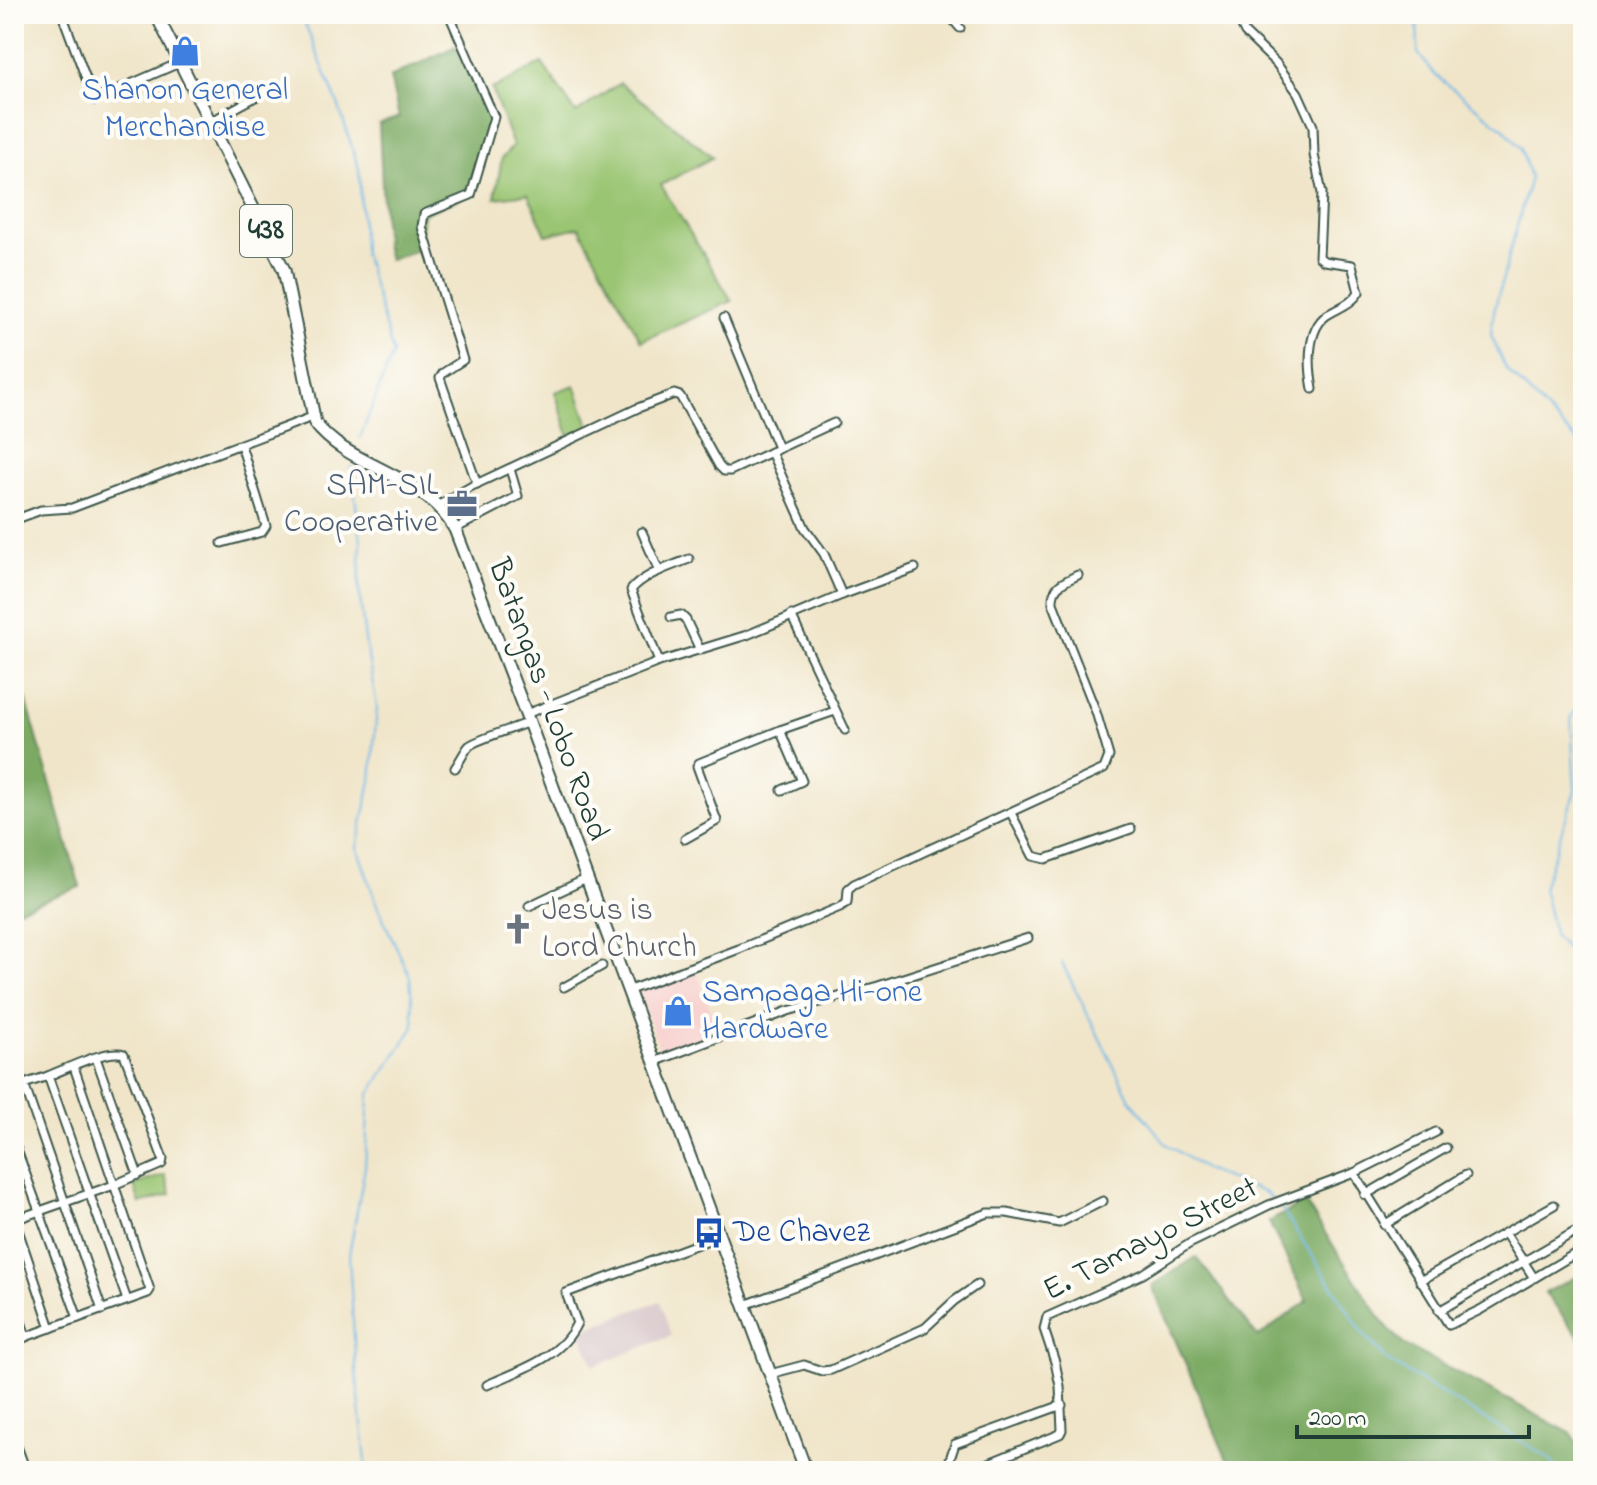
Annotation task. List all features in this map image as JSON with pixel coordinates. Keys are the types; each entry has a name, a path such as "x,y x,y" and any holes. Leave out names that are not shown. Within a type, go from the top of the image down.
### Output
{"main road":[{"name":"438","path":"156,14 284,270 312,417"},
{"name":"Batangas - Lobo Road","path":"312,417 327,437 423,492 439,505 455,529 586,879 609,963 627,991 806,1471"}],"street":[{"path":"62,14 94,100 179,63"},
{"path":"449,14 494,117 471,195 424,214 422,227 463,360 440,378 477,484"},
{"path":"948,14 960,28"},
{"path":"1236,14 1245,33 1276,63 1298,93 1313,126 1314,155 1322,193 1319,257 1324,261 1352,265 1357,277 1359,292 1355,298 1324,317 1314,331 1310,370 1313,389"},
{"path":"210,122 272,88"},
{"path":"724,318 805,528 824,554 842,595"},
{"path":"439,505 477,484 674,394 680,396 724,471 834,423"},
{"path":"14,520 41,510 72,508 312,417"},
{"path":"222,543 262,532 266,526 241,445"},
{"path":"455,529 518,496 510,469"},
{"path":"642,532 659,571"},
{"path":"659,662 631,590 637,583 659,571 689,559"},
{"path":"455,768 469,746 476,741 496,736 588,688 747,635 915,568"},
{"path":"627,991 840,907 847,902 848,889 854,884 1104,769 1108,763 1096,712 1053,603 1057,586 1078,575"},
{"path":"671,617 681,615 686,620 700,650"},
{"path":"791,615 845,730"},
{"path":"685,839 717,821 697,766 699,763 835,711"},
{"path":"780,730 802,781 782,790"},
{"path":"1011,813 1033,856 1039,859 1131,829"},
{"path":"529,906 586,879"},
{"path":"654,1062 788,1011 1028,938"},
{"path":"564,987 609,963"},
{"path":"14,1088 96,1058 117,1052 124,1054 163,1159 158,1167 114,1185 14,1219 51,1328"},
{"path":"96,1058 138,1175"},
{"path":"14,1341 148,1293 150,1285 74,1067"},
{"path":"48,1076 127,1300"},
{"path":"24,1084 102,1310"},
{"path":"1436,1132 1354,1173 1447,1324 1452,1326 1583,1249"},
{"path":"14,1142 78,1318"},
{"path":"1365,1195 1446,1148"},
{"name":"E. Tamayo Street","path":"969,1471 1060,1434 1063,1427 1062,1405 1055,1362 1044,1329 1047,1317 1143,1274 1189,1244 1300,1192 1354,1173"},
{"path":"1384,1225 1466,1175"},
{"path":"745,1305 988,1213 1007,1213 1059,1223 1103,1201"},
{"path":"1420,1281 1554,1205"},
{"path":"1439,1311 1583,1227"},
{"path":"1505,1233 1534,1278"},
{"path":"487,1385 543,1360 572,1334 577,1323 566,1293 719,1236"},
{"path":"770,1374 804,1365 822,1371 831,1370 925,1328 977,1285"},
{"path":"14,1300 26,1337"},
{"path":"946,1471 955,1444 1062,1405"},
{"path":"14,1438 26,1471"}],"shaded area":[{"name":"Sampaga Hi-one Hardware","path":"696,969 718,1031 662,1056 639,991"},
{"path":"660,1301 671,1336 594,1366 580,1330"}],"green space":[{"path":"456,46 492,119 471,194 423,214 420,249 389,260 385,246 379,124 399,117 390,77"},
{"path":"542,63 576,113 620,83 713,157 661,185 732,301 641,341 579,227 546,235 528,194 495,198 502,158 513,146 492,89"},
{"path":"575,385 590,428 569,435 555,392"},
{"path":"22,685 80,887 14,911 14,688"},
{"path":"165,1175 171,1194 140,1204 134,1185"},
{"path":"1305,1202 1382,1321 1403,1344 1572,1434 1583,1451 1583,1471 1232,1471 1152,1286 1196,1257 1258,1337 1307,1301 1269,1222"},
{"path":"1583,1273 1583,1342 1545,1293"}],"waterway":[{"path":"301,14 338,104 359,169 363,250 393,353 360,438"},
{"path":"1417,14 1418,53 1435,75 1503,128 1521,148 1530,178 1494,311 1491,335 1506,369 1583,447"},
{"path":"351,467 361,541 359,588 377,707 371,781 357,847 377,905 410,977 414,1027 369,1095 365,1167 349,1255 356,1371 367,1471"},
{"path":"1583,696 1571,717 1575,791 1543,888 1555,937 1583,964"},
{"path":"1062,963 1130,1099 1165,1143 1206,1170 1266,1193 1272,1199"},
{"path":"1280,1206 1364,1335 1388,1361 1549,1458 1558,1471"}],"place":[{"name":"Shanon General Merchandise","path":"185,51"},
{"name":"SAM-SIL Cooperative","path":"462,504"},
{"name":"Jesus is Lord Church","path":"518,929"},
{"name":"Sampaga Hi-one Hardware","path":"678,1011"},
{"name":"De Chavez","path":"709,1233"}]}
